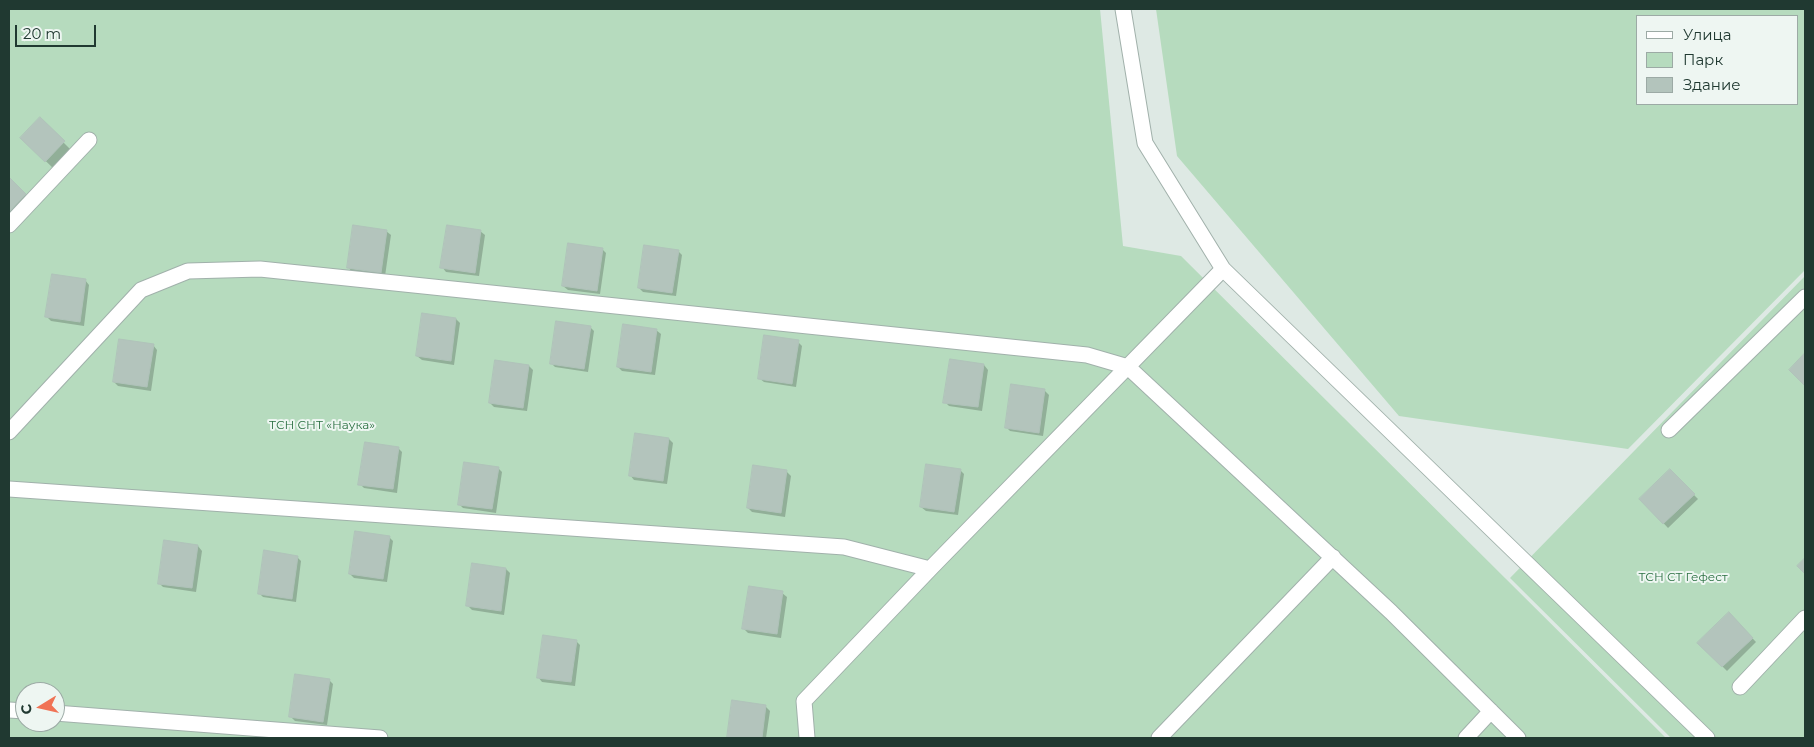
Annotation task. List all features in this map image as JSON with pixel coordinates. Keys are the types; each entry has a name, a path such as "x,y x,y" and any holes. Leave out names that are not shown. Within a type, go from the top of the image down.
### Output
{"lane":[{"path":"1123,9 1145,143 1224,269 1707,738"},
{"path":"9,225 89,140"},
{"path":"807,738 804,702 930,569 1224,269"},
{"path":"9,432 141,290 188,270 270,270 1087,355 1128,367 1391,612 1518,738"},
{"path":"1669,430 1805,297"},
{"path":"9,489 844,547 930,569"},
{"path":"1159,738 1333,557"},
{"path":"1740,687 1805,618"},
{"path":"1466,738 1491,711"},
{"path":"65,715 380,738"}],"green space":[{"name":"ТСН СНТ «Наука»","path":"9,9 1100,9 1123,246 1181,256 1666,738 9,738"},
{"path":"1156,9 1805,9 1805,270 1628,449 1399,416 1177,156"},
{"name":"ТСН СТ Гефест","path":"1805,276 1805,738 1671,738 1510,578"}],"building":[{"path":"40,117 65,141 45,162 20,138"},
{"path":"9,177 26,194 9,212"},
{"path":"353,225 387,230 381,273 347,268"},
{"path":"447,225 481,230 475,273 440,268"},
{"path":"568,243 603,248 597,291 562,286"},
{"path":"644,245 679,250 672,293 638,288"},
{"path":"52,274 86,279 80,322 45,317"},
{"path":"422,313 456,318 451,361 416,356"},
{"path":"556,321 591,326 584,369 550,364"},
{"path":"623,324 657,329 651,372 617,367"},
{"path":"764,335 799,340 792,384 758,379"},
{"path":"119,339 154,344 147,387 113,382"},
{"path":"1805,353 1805,386 1789,370"},
{"path":"950,359 984,364 978,407 943,403"},
{"path":"495,360 529,365 523,408 489,403"},
{"path":"1011,384 1045,389 1039,433 1005,428"},
{"path":"635,433 669,438 663,481 629,476"},
{"path":"365,442 399,447 393,489 358,485"},
{"path":"464,462 499,467 492,509 458,505"},
{"path":"926,464 961,469 954,512 920,507"},
{"path":"753,465 787,470 781,513 747,508"},
{"path":"1670,469 1695,494 1663,524 1639,499"},
{"path":"355,531 390,536 383,579 349,574"},
{"path":"164,540 198,545 192,588 158,584"},
{"path":"264,550 298,556 292,599 258,594"},
{"path":"1805,558 1805,574 1797,566"},
{"path":"472,563 506,568 501,611 466,606"},
{"path":"749,586 783,591 777,634 742,629"},
{"path":"1729,612 1753,638 1722,667 1697,643"},
{"path":"543,635 577,640 571,682 537,678"},
{"path":"295,674 330,679 323,722 289,717"},
{"path":"732,700 766,705 762,738 727,738"}]}
